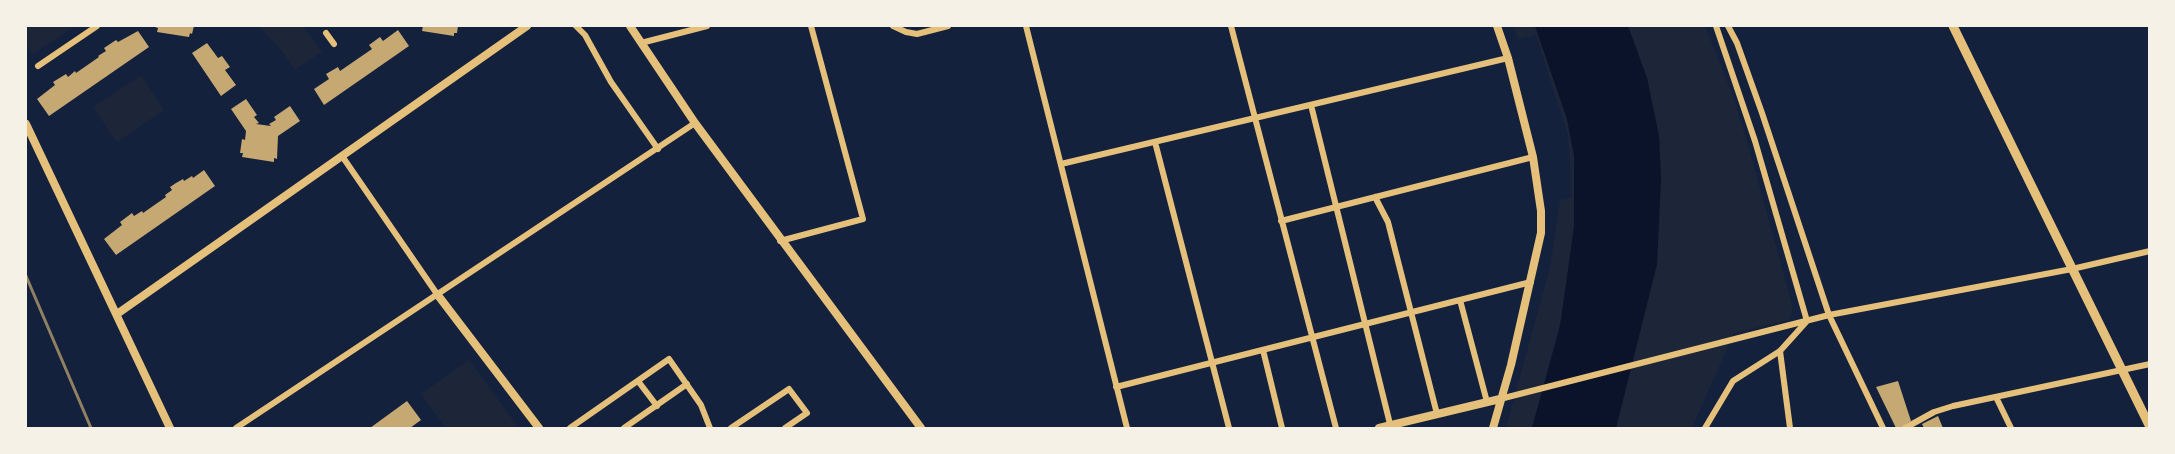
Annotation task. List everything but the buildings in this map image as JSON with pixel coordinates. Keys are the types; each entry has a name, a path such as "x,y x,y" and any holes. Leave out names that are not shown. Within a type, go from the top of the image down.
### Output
{"main road":[{"path":"1953,26 2150,427"}],"street":[{"path":"38,66 97,26"},
{"path":"117,314 527,26"},
{"path":"576,26 585,35 611,82 658,149"},
{"path":"630,26 695,123 780,241 921,429"},
{"path":"641,43 707,26"},
{"path":"780,241 863,219 812,26"},
{"path":"893,26 917,34 948,26"},
{"path":"1026,26 1127,429"},
{"path":"1231,26 1336,429"},
{"path":"1493,429 1541,234 1541,212 1533,157 1508,58 1497,26"},
{"path":"1716,26 1748,118 1807,321"},
{"path":"1728,26 1737,43 1762,113 1829,315 1883,429"},
{"path":"326,33 334,44"},
{"path":"1061,164 1508,58"},
{"path":"1311,105 1391,427"},
{"path":"236,429 695,123"},
{"path":"26,124 170,429"},
{"path":"1155,142 1229,429"},
{"path":"342,156 437,294 539,429"},
{"path":"1281,221 1533,157"},
{"path":"1375,197 1388,222 1437,414"},
{"path":"1379,429 1829,315 2072,269 2150,251"},
{"path":"1116,387 1531,282"},
{"path":"1460,300 1486,402"},
{"path":"1705,429 1733,381 1780,351 1807,321"},
{"path":"1263,350 1282,429"},
{"path":"1780,351 1791,429"},
{"path":"570,429 669,359 701,405 710,429"},
{"path":"1905,429 1944,409 2150,364"},
{"path":"638,381 657,405"},
{"path":"624,429 687,384"},
{"path":"731,429 789,389 807,413 784,429"},
{"path":"1996,397 2011,429"}],"shaded area":[{"path":"26,26 75,26 33,54 26,46"},
{"path":"259,26 303,26 322,52 295,70 282,51"},
{"path":"1513,26 1535,26 1566,114 1574,158 1575,216 1564,309 1532,428 1506,428 1550,267 1560,200 1571,198 1571,172 1568,136 1536,35 1518,39"},
{"path":"1535,26 1628,26 1647,78 1659,136 1661,178 1657,264 1616,428 1532,428 1560,326 1574,227 1574,155 1567,119"},
{"path":"1628,26 1705,26 1733,96 1793,308 1789,320 1734,333 1692,428 1616,428 1657,264 1661,178 1659,136 1647,78"},
{"path":"141,75 164,110 117,142 93,107"},
{"path":"469,360 519,428 446,428 421,394"}],"railway":[{"path":"26,276 91,428"}]}
